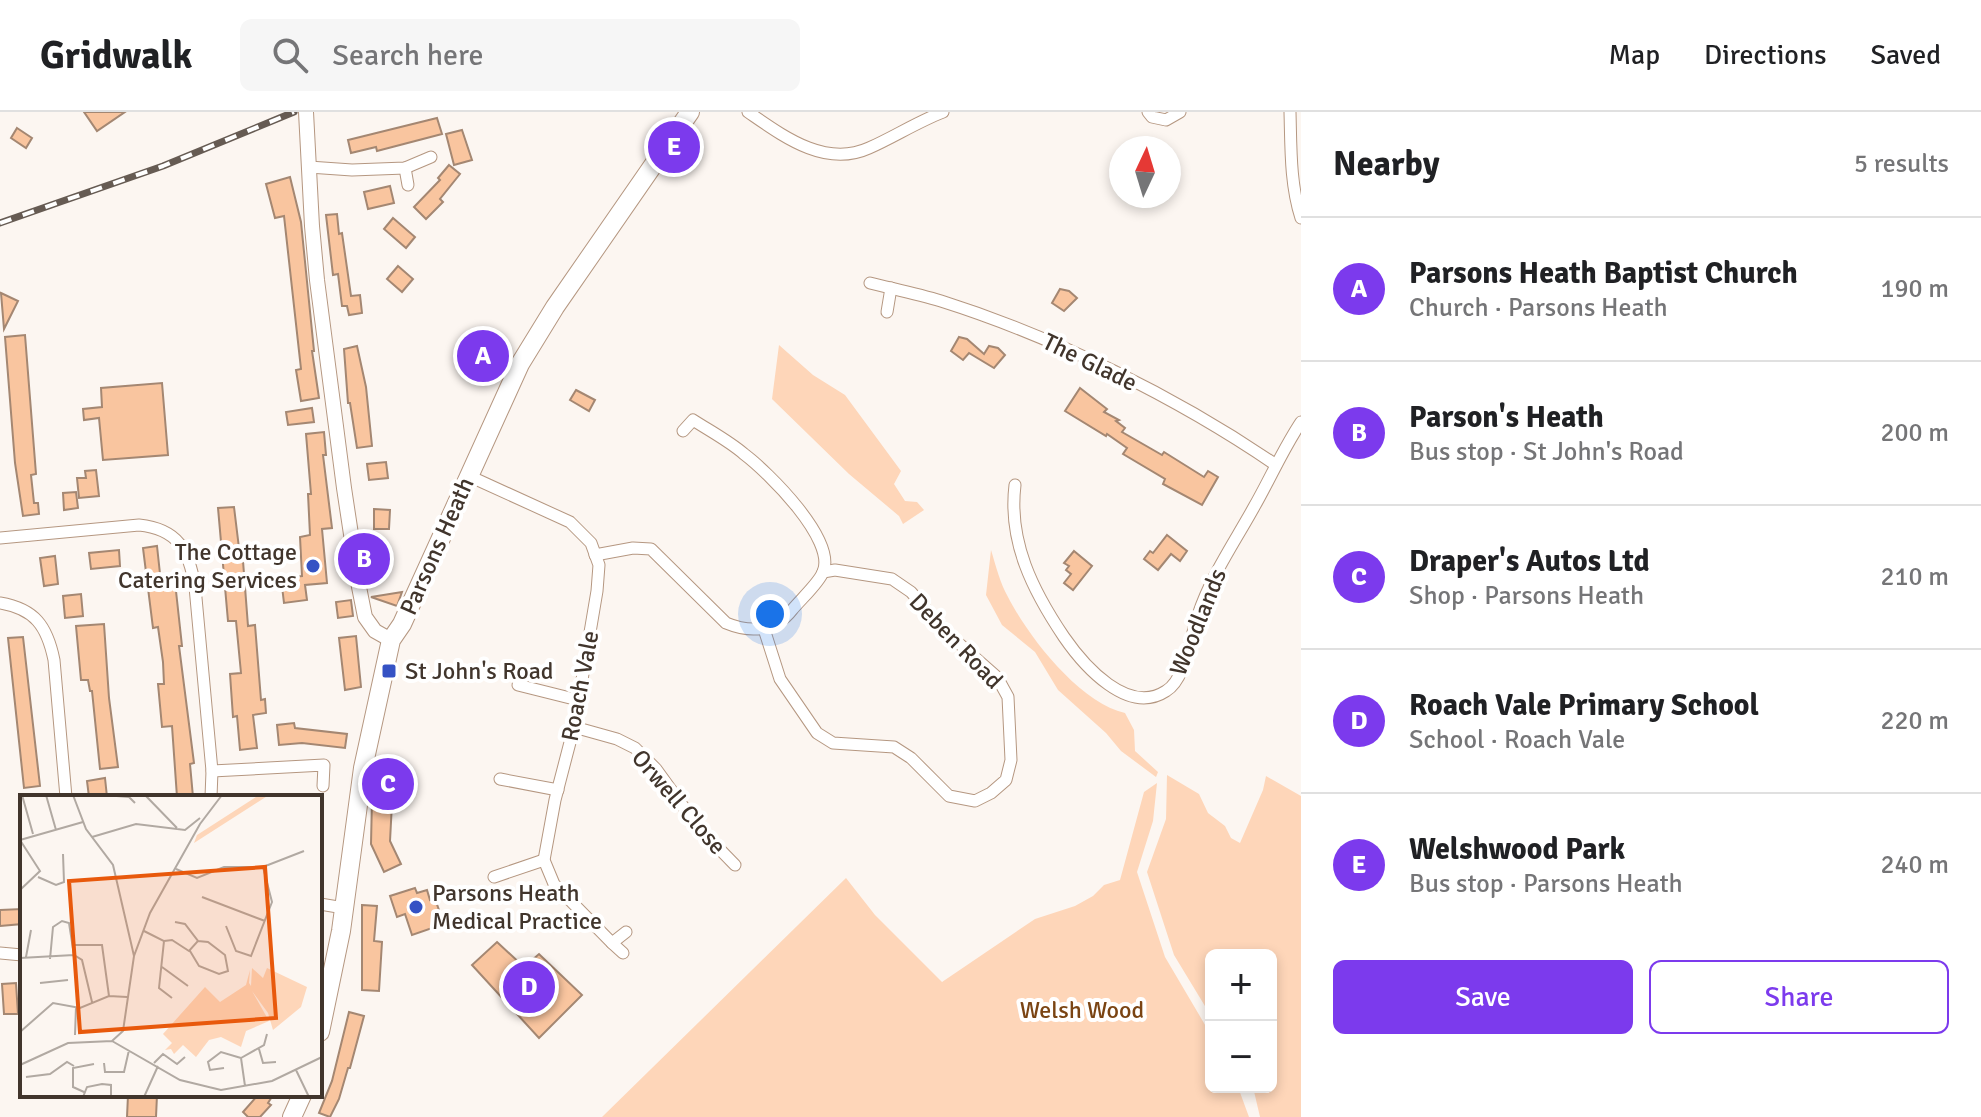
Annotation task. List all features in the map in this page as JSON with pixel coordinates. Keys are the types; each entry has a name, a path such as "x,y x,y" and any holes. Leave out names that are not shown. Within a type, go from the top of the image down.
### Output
{"main road":[{"name":"Parsons Heath","path":"322,1024 344,908 361,775 391,640 402,624 520,364 555,307 690,112"},
{"path":"292,1117 301,1097"}],"street":[{"path":"306,112 317,280 359,587 365,617 375,631 391,640"},
{"path":"748,112 810,149 844,155 868,149 943,112"},
{"path":"1148,112 1152,117 1166,120 1180,112"},
{"path":"1290,112 1292,169 1301,218"},
{"path":"309,167 352,170 405,168 431,157"},
{"path":"405,168 408,185"},
{"name":"The Glade","path":"870,283 941,301 1041,338 1227,432 1276,465"},
{"path":"887,312 891,288"},
{"path":"469,476 570,522 591,543 595,555 633,548 651,549 726,623 740,629 764,629 788,616 823,572 821,543 809,522 745,454 693,420 683,431"},
{"name":"Woodlands","path":"1015,485 1012,509 1016,531 1028,578 1045,610 1073,650 1103,680 1136,699 1152,698 1168,691 1182,673 1208,586 1301,422"},
{"path":"0,538 139,525 157,527 171,535 184,549 192,567 195,587 212,771 211,795"},
{"name":"Roach Vale","path":"544,860 574,727 597,591 599,565 595,555"},
{"name":"Deben Road","path":"764,629 780,679 817,733 833,743 894,747 911,758 949,796 975,801 1006,780 1011,760 1008,697 997,677 946,632 911,592 892,579 835,570 823,572"},
{"path":"0,603 19,606 38,621 50,639 66,795"},
{"path":"518,685 578,700"},
{"name":"Orwell Close","path":"574,727 617,739 635,748 656,769 698,827 735,865"},
{"path":"212,771 324,765 323,786"},
{"path":"500,779 558,790"},
{"path":"494,877 544,860 554,884 623,953"},
{"path":"322,904 344,908"},
{"path":"612,943 626,932"},
{"path":"0,953 20,955"}],"green space":[{"path":"779,345 813,375 845,395 901,471 894,484 905,501 917,502 924,510 903,524 899,516 849,474 772,399"},
{"path":"991,550 1005,592 1042,649 1074,683 1108,707 1125,713 1134,730 1135,751 1158,772 1156,777 1121,751 1106,733 1058,690 1035,652 1002,625 986,595"},
{"name":"Welsh Wood","path":"1167,775 1199,794 1208,813 1225,826 1231,838 1240,843 1266,776 1301,796 1301,1117 1260,1117 1254,1093 1277,1093 1277,949 1205,949 1205,1006 1174,955 1147,872 1166,819"},
{"path":"1157,783 1153,821 1137,872 1165,957 1205,1025 1205,1093 1240,1093 1249,1117 602,1117 846,878 875,915 942,982 1035,919 1075,906 1093,896 1104,885 1120,880 1144,792"}],"building":[{"path":"84,112 125,112 97,131"},
{"path":"437,118 442,134 377,151 376,147 351,153 348,140"},
{"path":"17,128 32,138 26,148 11,138"},
{"path":"462,130 472,160 454,165 446,134"},
{"path":"449,165 460,174 440,199 443,202 426,219 414,207 440,180 438,178"},
{"path":"290,177 301,222 319,398 301,401 296,370 301,369 284,216 275,218 266,184"},
{"path":"390,186 394,203 368,209 364,192"},
{"path":"337,214 351,296 360,295 362,313 349,315 347,306 342,306 338,274 333,275 326,215"},
{"path":"393,218 415,237 406,248 384,229"},
{"path":"398,266 413,279 402,292 387,279"},
{"path":"1060,289 1069,291 1077,298 1064,311 1052,303"},
{"path":"1,293 18,301 4,329"},
{"path":"470,331 485,341 481,347 506,363 499,375 459,349"},
{"path":"25,335 36,474 31,475 34,503 38,503 39,514 23,516 15,463 5,337"},
{"path":"959,337 967,339 984,354 989,346 998,348 1005,355 994,368 969,353 963,360 951,351"},
{"path":"357,346 366,387 372,446 357,448 348,403 344,349"},
{"path":"162,383 168,455 103,460 99,418 84,420 83,409 102,407 101,388"},
{"path":"1080,388 1107,409 1104,412 1119,420 1116,421 1125,428 1122,432 1162,455 1164,452 1204,477 1208,471 1218,477 1202,505 1163,484 1165,479 1123,454 1127,448 1107,434 1065,411"},
{"path":"576,390 595,400 589,411 570,400"},
{"path":"312,408 314,422 288,425 286,412"},
{"path":"324,432 326,455 323,455 332,528 322,529 327,583 305,585 307,600 284,603 281,578 302,576 300,537 310,535 308,494 311,494 306,434"},
{"path":"386,462 388,478 369,480 367,464"},
{"path":"96,470 99,496 79,498 77,478 86,478 85,471"},
{"path":"76,492 78,508 64,510 63,493"},
{"path":"234,507 239,548 242,548 248,626 255,625 261,700 265,699 266,713 253,715 257,748 240,750 237,716 233,717 230,674 241,673 236,621 228,621 218,508"},
{"path":"374,509 390,510 389,529 374,529"},
{"path":"1167,535 1187,551 1180,561 1171,554 1158,570 1144,559"},
{"path":"157,546 161,583 175,582 182,646 179,646 194,763 190,764 193,795 177,795 172,726 162,727 158,684 164,684 163,662 158,627 153,628 143,548"},
{"path":"119,550 120,566 91,569 89,553"},
{"path":"1074,551 1092,566 1073,590 1064,583 1071,574 1066,570 1069,566 1064,563"},
{"path":"55,556 58,584 44,586 40,558"},
{"path":"402,592 397,606 371,597"},
{"path":"81,594 83,616 65,618 63,596"},
{"path":"351,600 353,616 338,618 336,602"},
{"path":"104,624 118,767 100,769 92,691 88,680 81,680 76,626"},
{"path":"356,636 361,687 345,690 339,638"},
{"path":"23,637 40,786 24,788 8,638"},
{"path":"294,723 295,728 347,734 345,748 302,743 279,745 277,725"},
{"path":"378,763 405,768 398,804 392,803 390,841 401,864 384,872 371,844 372,799"},
{"path":"105,778 107,795 89,795 87,781"},
{"name":"Parsons Heath Medical Practice","path":"415,888 417,893 427,890 430,900 435,899 444,924 412,935 405,914 397,917 390,896"},
{"path":"362,905 377,906 374,941 382,942 379,991 362,990"},
{"path":"20,909 20,924 0,926 0,910"},
{"path":"497,942 524,967 539,954 582,995 539,1038 472,965"},
{"path":"16,983 18,1014 4,1014 2,984"},
{"path":"349,1012 364,1016 350,1068 330,1117 319,1113 332,1081"},
{"path":"128,1097 157,1097 156,1117 127,1117"},
{"path":"256,1097 272,1097 268,1103 271,1105 260,1117 248,1117 243,1112"}],"railway":[{"path":"0,223 163,166 294,112"}],"place":[{"name":"Welshwood Park","path":"674,147"},
{"name":"Parsons Heath Baptist Church","path":"483,356"},
{"name":"Parson's Heath","path":"364,559"},
{"name":"The Cottage Catering Services","path":"313,566"},
{"name":"St John's Road","path":"389,671"},
{"name":"Draper's Autos Ltd","path":"388,784"},
{"name":"Parsons Heath Medical Practice","path":"416,907"},
{"name":"Roach Vale Primary School","path":"529,987"}]}
